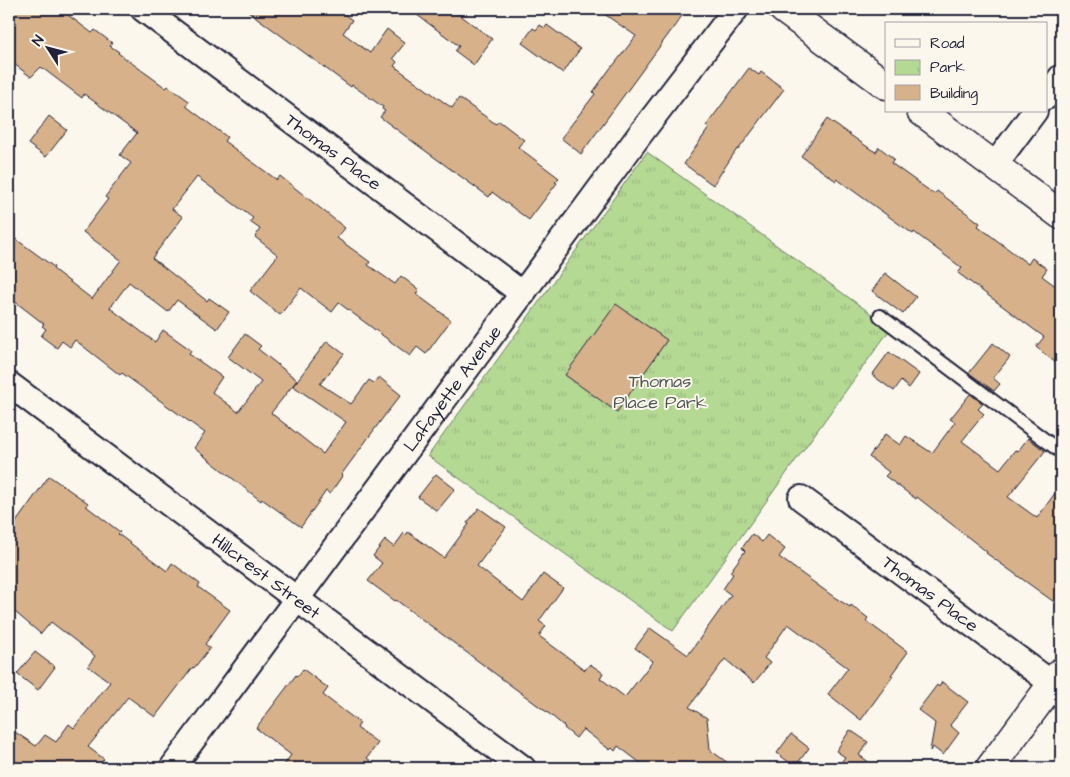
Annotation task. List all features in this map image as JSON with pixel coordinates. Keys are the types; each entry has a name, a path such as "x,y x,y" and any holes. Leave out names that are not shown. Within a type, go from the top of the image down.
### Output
{"street":[{"name":"Thomas Place","path":"144,9 523,294"},
{"name":"Lafayette Avenue","path":"172,768 638,137 736,9"},
{"path":"783,9 885,84"},
{"path":"1048,94 1061,77"},
{"path":"922,112 1061,215"},
{"path":"994,166 1034,112"},
{"name":"Hillcrest Street","path":"9,384 523,768"},
{"name":"Thomas Place","path":"800,498 1058,682"},
{"path":"990,768 1058,682"}],"lane":[{"path":"880,316 1061,452"}],"green space":[{"name":"Thomas Place Park","path":"647,152 891,328 673,631 428,456"}],"building":[{"path":"9,9 60,9 92,33 95,30 112,43 110,46 118,53 166,88 168,86 189,101 186,106 227,137 224,141 277,180 280,176 345,228 337,238 370,262 368,265 395,284 401,276 419,290 416,294 451,320 426,354 417,347 410,356 339,303 332,312 301,288 280,315 250,291 278,255 255,237 260,229 250,222 253,218 197,177 172,209 183,217 152,258 207,301 209,298 229,312 217,329 177,300 168,312 129,282 110,308 155,342 163,330 191,350 189,354 222,377 212,392 238,412 261,382 228,357 245,334 261,346 258,349 297,380 271,413 323,454 346,422 293,386 327,341 344,354 320,384 351,404 369,380 374,383 379,377 401,395 341,475 330,494 326,491 301,527 262,499 261,501 194,448 205,433 122,373 120,375 75,340 70,347 62,341 57,348 41,336 46,329 42,326 44,324 9,297 9,234 54,267 53,269 92,299 121,260 83,232 108,199 105,197 131,163 120,155 137,133 84,94 82,98 41,67 31,77 9,60 14,53 9,49"},
{"path":"245,9 337,9 352,20 343,33 370,53 387,29 405,43 393,58 397,62 394,66 452,108 459,98 496,124 499,121 524,140 518,147 559,178 555,182 557,183 529,220 492,192 489,197 416,144 380,117 385,111 382,109 383,107 352,85 351,87"},
{"path":"409,9 452,9 492,39 474,65 455,51 459,46"},
{"path":"597,9 687,9 581,154 561,138 595,94 593,92 612,66 636,36"},
{"path":"540,25 545,28 547,25 580,49 563,73 522,43 533,28 536,30"},
{"path":"749,68 759,75 761,72 784,89 737,149 713,185 684,164 709,128 706,126"},
{"path":"49,116 67,130 46,157 28,144"},
{"path":"827,119 872,150 876,152 879,147 894,159 891,163 934,194 937,191 980,223 978,226 1028,264 1032,258 1047,269 1042,276 1061,290 1061,367 1036,347 1044,337 958,273 962,268 914,232 913,234 837,179 836,181 801,156"},
{"path":"885,273 916,297 903,314 872,291"},
{"path":"616,304 667,340 617,412 565,375"},
{"path":"993,343 1010,357 993,378 1000,384 994,391 969,373"},
{"path":"889,352 919,374 909,388 901,381 894,391 872,375"},
{"path":"970,394 983,404 978,409 984,414 962,441 1000,469 1015,450 1018,451 1028,438 1045,451 1008,497 1037,518 1061,485 1061,607 986,553 917,497 916,499 885,476 889,472 869,457 885,434 900,445 906,436 932,453 955,422 950,419"},
{"path":"436,474 455,489 437,511 418,497"},
{"path":"49,476 88,503 86,506 120,532 118,534 167,571 172,563 200,584 198,587 230,610 205,644 210,648 155,717 128,697 88,747 104,759 97,768 9,768 9,728 36,746 45,735 56,742 69,724 74,728 110,682 88,666 95,656 51,622 41,634 9,607 9,532"},
{"path":"479,508 506,527 477,566 523,602 543,574 563,588 539,621 546,626 539,636 585,670 590,664 603,673 600,678 625,697 653,661 635,648 650,628 688,655 731,595 723,589 733,574 730,572 745,551 742,548 752,534 762,542 767,535 785,549 779,557 834,597 850,607 851,605 868,618 866,621 908,652 861,720 828,694 848,668 788,624 764,658 770,663 754,683 725,659 689,707 707,718 710,750 735,768 647,768 618,746 615,751 612,748 610,750 583,729 576,738 552,716 368,581 382,563 373,556 385,540 394,547 404,533 406,535 408,532 444,558"},
{"path":"35,652 55,667 38,690 17,674"},
{"path":"303,669 328,688 323,695 360,723 357,728 378,743 367,758 380,768 282,768 291,755 256,728 296,675 298,676"},
{"path":"942,682 968,702 950,725 959,733 943,755 933,747 930,751 935,723 918,710 937,685 939,687"},
{"path":"850,730 868,742 859,755 877,768 837,768 845,757 836,751"},
{"path":"791,734 809,748 795,767 777,753"}]}
